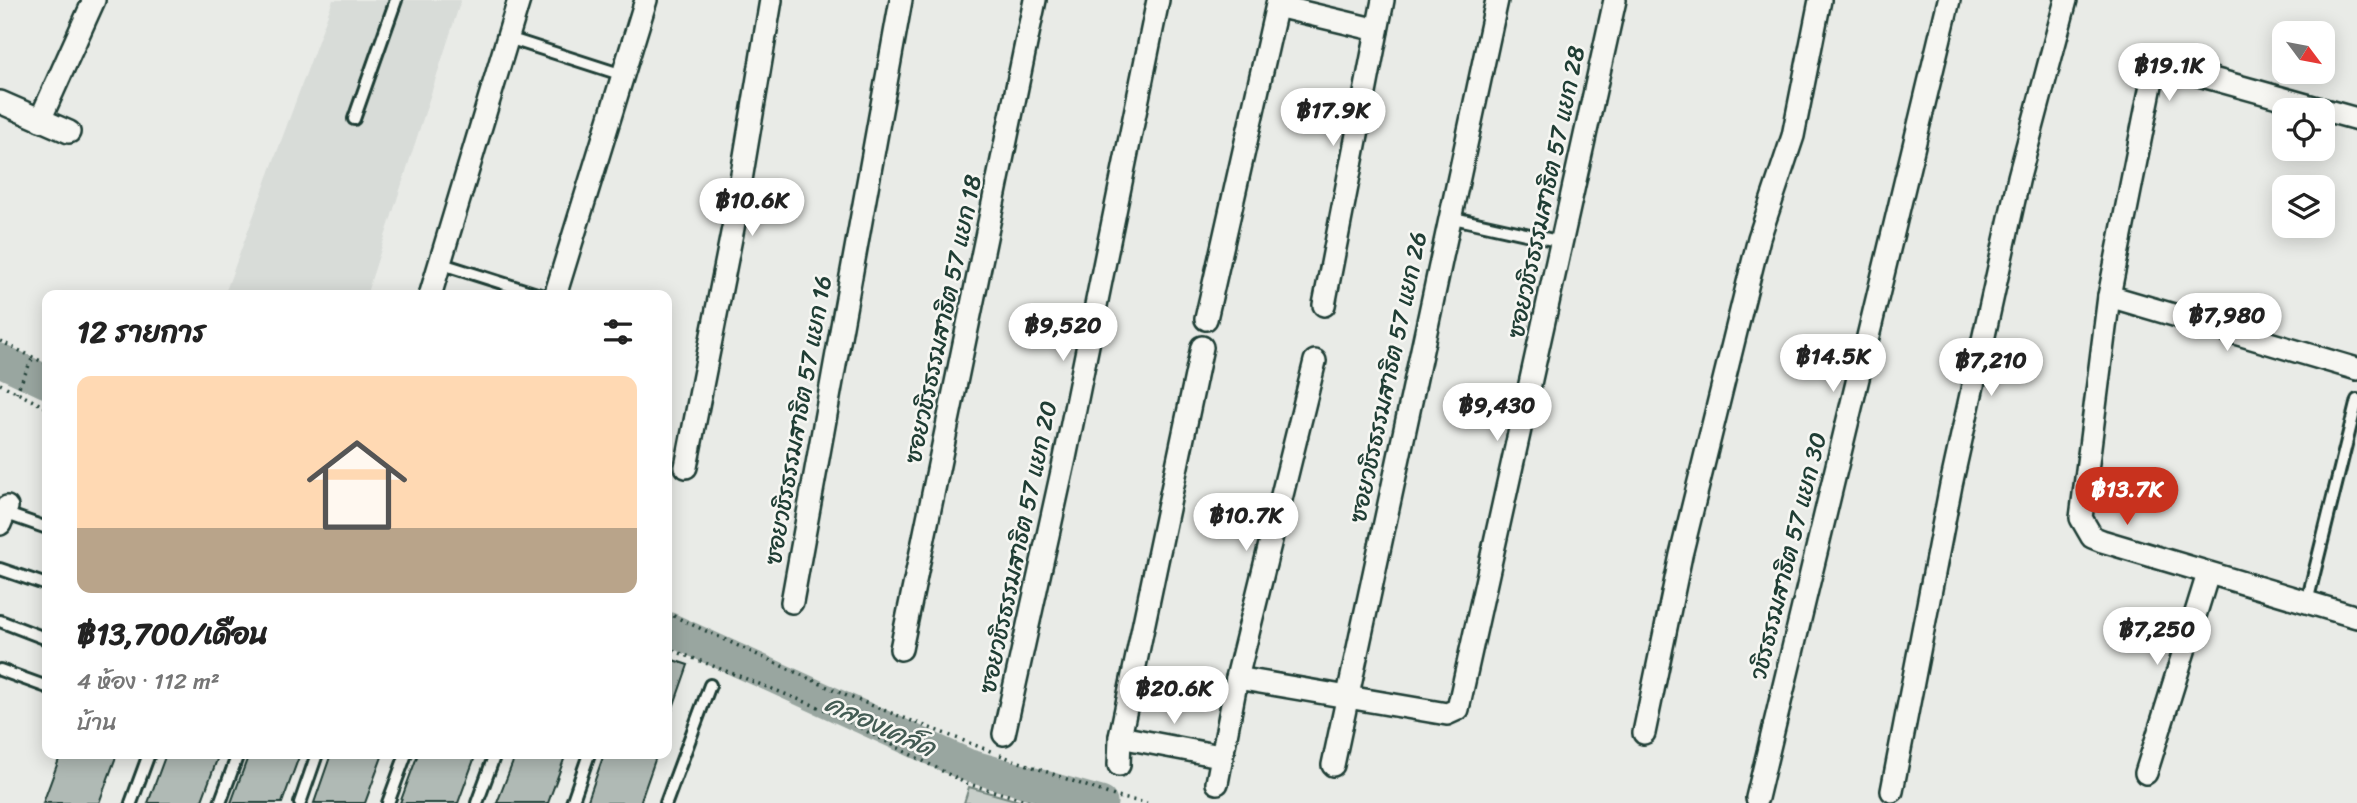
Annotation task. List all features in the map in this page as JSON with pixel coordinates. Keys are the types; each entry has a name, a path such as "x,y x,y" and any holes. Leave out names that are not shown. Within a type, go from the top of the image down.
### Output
{"street":[{"path":"40,120 94,0"},
{"path":"432,290 519,0"},
{"path":"557,290 646,0"},
{"path":"685,467 733,228 771,0"},
{"name":"ซอยวชิรธรรมสาธิต 57 แยก 16","path":"792,602 901,0"},
{"name":"ซอยวชิรธรรมสาธิต 57 แยก 18","path":"901,649 1035,0"},
{"name":"ซอยวชิรธรรมสาธิต 57 แยก 20","path":"1004,734 1065,458 1158,0"},
{"path":"1324,305 1383,0"},
{"name":"ซอยวชิรธรรมสาธิต 57 แยก 26","path":"1333,765 1497,0"},
{"name":"ซอยวชิรธรรมสาธิต 57 แยก 28","path":"1237,678 1447,714 1458,709 1461,704 1615,0"},
{"path":"1644,733 1681,555 1756,251 1793,136 1820,0"},
{"name":"วชิรธรรมสาธิต 57 แยก 30","path":"1757,798 1949,0"},
{"path":"1892,790 1951,485 2004,244 2066,0"},
{"path":"1206,319 1278,3 1377,30"},
{"path":"2357,119 2177,69 2161,70 2152,80 2109,296 2081,518 2084,528 2092,537 2102,541 2357,617"},
{"path":"0,103 69,132"},
{"path":"2109,296 2357,369"},
{"path":"1119,765 1120,737 1202,347"},
{"path":"1217,783 1220,756 1237,678 1315,360"},
{"path":"2146,773 2208,574"},
{"path":"1120,737 1220,756"}],"lane":[{"path":"354,119 396,0"},
{"path":"508,38 623,75"},
{"path":"1449,217 1563,242"},
{"path":"439,263 524,290"},
{"path":"2307,602 2357,400"},
{"path":"3,516 42,527"},
{"path":"0,569 42,583"},
{"path":"0,621 42,637"},
{"path":"0,670 42,685"},
{"path":"666,803 710,685"},
{"path":"131,803 147,759"},
{"path":"220,803 236,759"},
{"path":"300,803 315,759"},
{"path":"388,803 404,759"},
{"path":"477,803 493,759"},
{"path":"572,803 587,759"}],"path":[{"path":"0,341 42,362"},
{"path":"16,393 33,357"},
{"path":"0,384 42,406"},
{"path":"672,615 848,696 1027,765 1116,796 1147,803"},
{"path":"672,650 826,710 965,783 1036,803"}],"shaded area":[{"path":"333,0 461,0 368,290 226,290"},
{"path":"969,787 1026,803 964,803"}],"building":[{"path":"672,660 688,665 672,710"},
{"path":"59,759 115,759 99,803 43,803"},
{"path":"164,759 217,759 201,803 148,803"},
{"path":"247,759 298,759 282,803 231,803"},
{"path":"329,759 381,759 365,803 314,803"},
{"path":"416,759 474,759 458,803 400,803"},
{"path":"514,759 564,759 548,803 497,803"},
{"path":"602,759 655,759 640,803 587,803"}],"waterway":[{"name":"คลองเคล็ด","path":"0,360 42,380"},
{"name":"คลองเคล็ด","path":"672,630 967,765 1101,803"}]}
